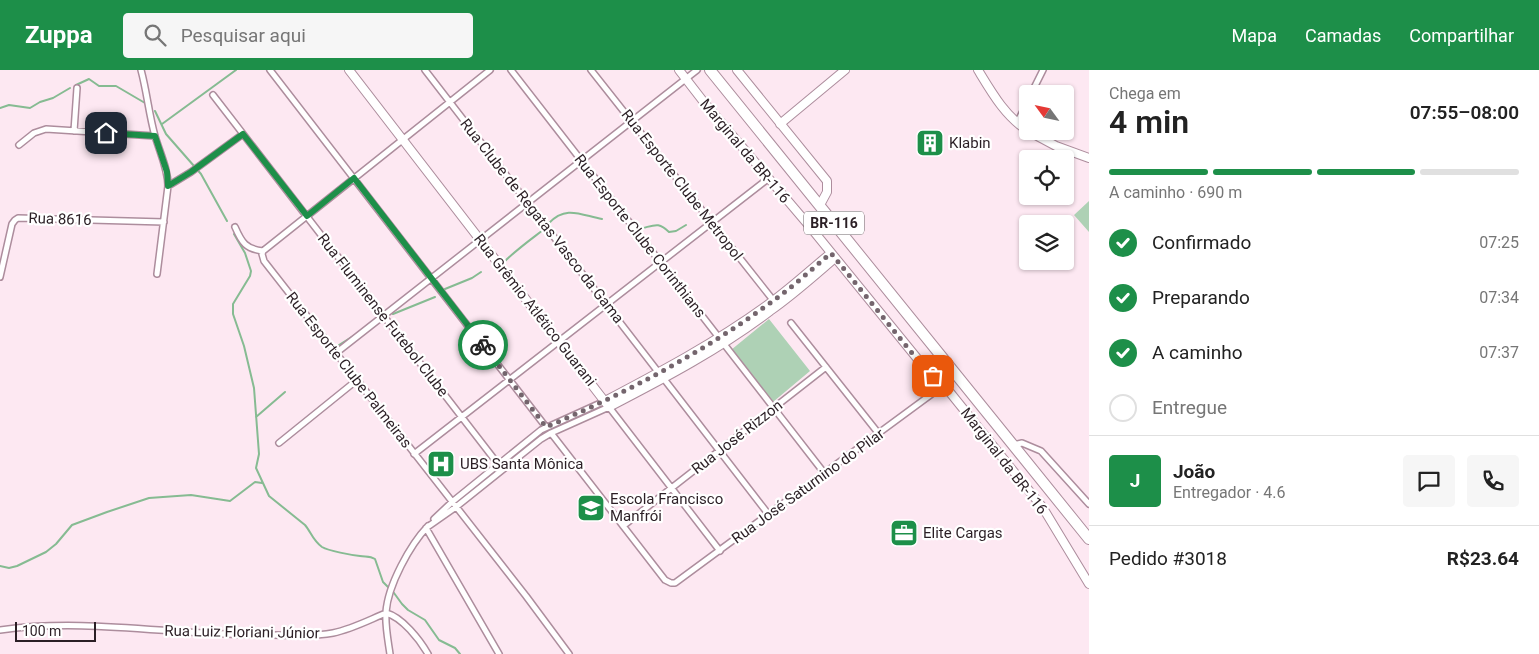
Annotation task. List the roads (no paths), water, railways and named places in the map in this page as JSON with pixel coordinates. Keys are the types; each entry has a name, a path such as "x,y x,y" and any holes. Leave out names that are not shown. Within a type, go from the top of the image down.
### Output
{"highway":[{"name":"BR-116","path":"710,70 820,204 1088,539"}],"street":[{"path":"141,70 155,136 167,172 168,186 157,274"},
{"path":"270,70 546,427"},
{"name":"Rua Grêmio Atlético Guarani","path":"349,70 720,551"},
{"name":"Rua Clube de Regatas Vasco da Gama","path":"425,70 769,515"},
{"path":"235,227 246,246 263,251 490,70"},
{"name":"Rua Esporte Clube Corinthians","path":"511,70 825,474"},
{"name":"Rua Esporte Clube Metropol","path":"591,70 774,300"},
{"name":"Marginal da BR-116","path":"679,70 924,368 944,386 1043,508 1089,584"},
{"path":"336,353 698,70"},
{"path":"737,70 827,181 827,192 820,204"},
{"path":"780,124 845,70"},
{"path":"978,70 1003,108 1017,123 1019,119"},
{"path":"1036,85 1043,70"},
{"path":"74,131 77,88"},
{"name":"Rua Fluminense Futebol Clube","path":"213,95 498,464"},
{"path":"19,145 29,136 46,129 155,136"},
{"path":"168,186 200,166 243,134"},
{"path":"1045,140 1089,158"},
{"path":"414,454 769,178"},
{"name":"Rua 8616","path":"0,277 12,224 18,218 164,222"},
{"name":"Rua Esporte Clube Palmeiras","path":"263,251 264,261 526,596 569,654"},
{"path":"426,528 456,507 541,439 662,376 694,362 833,255"},
{"path":"721,340 772,310 833,255"},
{"path":"791,323 879,434"},
{"name":"Rua José Rizzon","path":"623,526 826,367"},
{"path":"279,442 357,380"},
{"name":"Rua José Saturnino do Pilar","path":"623,526 665,580 671,583 680,581 944,386"},
{"path":"390,654 386,612 389,597 410,548 426,528 452,502 546,427 607,404"},
{"path":"551,433 623,526"},
{"path":"1013,445 1022,443 1041,451 1089,504"},
{"path":"426,528 499,654"},
{"path":"386,612 397,618 419,641 428,654"},
{"name":"Rua Luiz Floriani Júnior","path":"0,630 63,626 232,635 328,634 349,628 386,612"}],"waterway":[{"path":"162,124 236,70"},
{"path":"76,85 89,79 99,86 116,86 145,103"},
{"path":"0,108 9,105 30,108 70,88"},
{"path":"155,111 166,134 201,174 227,221"},
{"path":"549,223 555,217 568,213 602,219"},
{"path":"643,228 654,225 660,226 669,232 676,231 686,225"},
{"path":"504,262 543,230"},
{"path":"234,234 245,253 251,271 250,276 233,304 233,314 244,346 254,388 259,454 256,468 269,496 305,525 322,547 340,553 375,559 383,582 402,604 425,620 439,640 455,648 460,654"},
{"path":"445,289 472,278 481,272"},
{"path":"393,314 435,297"},
{"path":"339,345 358,333"},
{"path":"256,417 285,392"},
{"path":"0,566 9,568 17,566 46,552 56,544 72,525 149,498 191,495 230,501 255,482 262,483"}],"place":[{"name":"Klabin","path":"930,143"},
{"name":"UBS Santa Mônica","path":"441,464"},
{"name":"Escola Francisco Manfrói","path":"591,508"},
{"name":"Elite Cargas","path":"904,533"}]}
